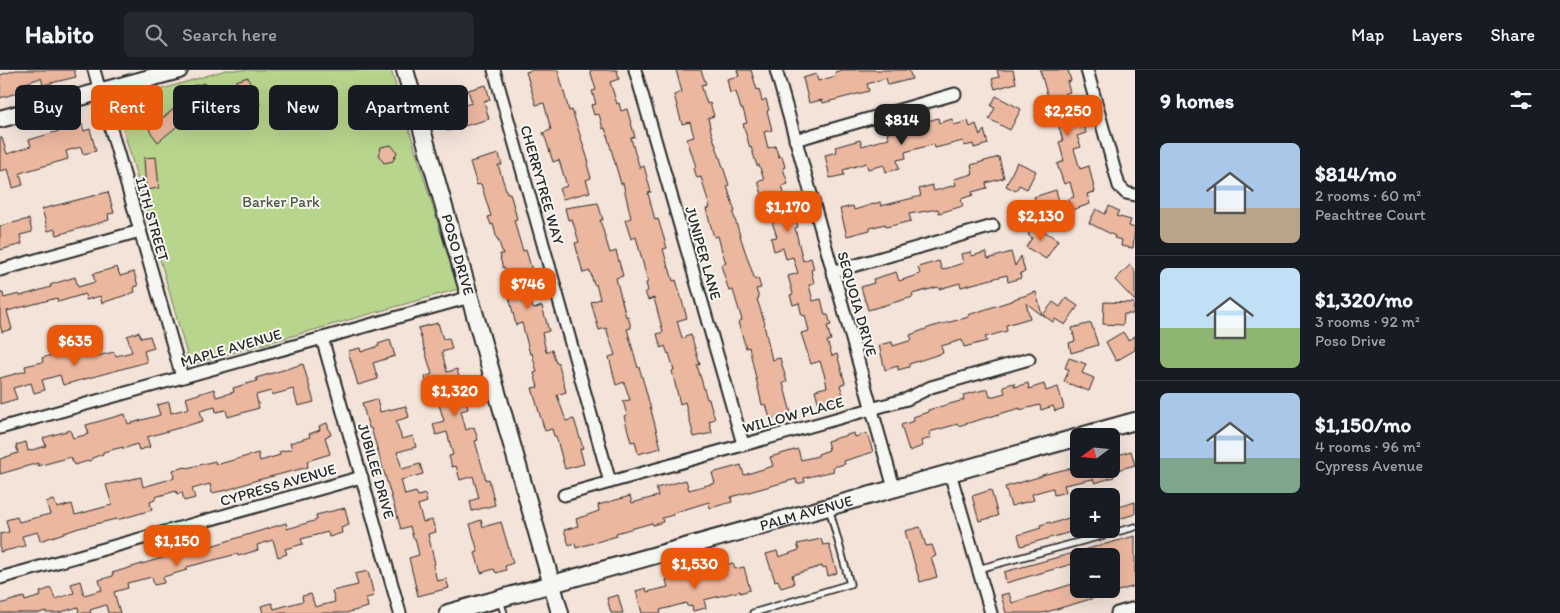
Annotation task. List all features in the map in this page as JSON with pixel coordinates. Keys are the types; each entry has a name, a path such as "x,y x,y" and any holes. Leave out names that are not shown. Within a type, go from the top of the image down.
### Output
{"main road":[{"path":"125,85 179,70"},
{"name":"POSO DRIVE","path":"405,70 560,613"},
{"path":"0,119 91,94"},
{"name":"PALM AVENUE","path":"1111,428 1135,421"},
{"name":"PALM AVENUE","path":"448,613 502,606 552,584 1070,440"}],"street":[{"name":"11TH STREET","path":"94,70 98,85"},
{"name":"CHERRYTREE WAY","path":"494,70 610,482"},
{"name":"JUNIPER LANE","path":"635,70 742,444"},
{"name":"SEQUOIA DRIVE","path":"776,70 894,488"},
{"path":"1086,70 1119,186 1126,194 1135,195"},
{"path":"795,140 955,94"},
{"name":"11TH STREET","path":"111,130 182,377"},
{"path":"832,272 993,226"},
{"path":"0,270 140,231"},
{"name":"MAPLE AVENUE","path":"0,428 470,297"},
{"name":"JUBILEE DRIVE","path":"322,338 400,613"},
{"name":"WILLOW PLACE","path":"564,494 907,399 931,386 1029,359"},
{"path":"950,473 991,613"},
{"name":"CYPRESS AVENUE","path":"0,578 362,477"},
{"path":"1117,613 1135,608"}],"lane":[{"path":"753,613 850,584 828,506"},
{"path":"978,569 1135,527"}],"green space":[{"name":"Barker Park","path":"226,70 391,70 396,85 348,85 348,130 409,130 458,289 190,365 124,130 163,130 163,89 173,86 173,130 259,130 259,85 176,85"}],"building":[{"path":"16,70 74,70 76,77 43,85 41,78 25,83 26,85 15,85 15,94 0,98 0,75"},
{"path":"532,70 558,70 569,111 572,110 589,163 587,164 591,178 586,180 590,192 563,199 559,189 567,186 559,160 553,162 543,133 551,130 544,103 536,105 526,72"},
{"path":"590,70 617,70 619,79 610,82 621,111 627,109 635,137 631,138 635,153 640,168 644,166 651,192 648,193 655,220 658,219 667,248 663,249 668,267 673,281 676,280 687,318 677,321 682,338 691,335 700,365 697,365 715,419 709,421 712,433 694,437 685,402 680,404 669,353 665,346 661,348 657,334 663,332 654,298 648,300 645,292 648,291 646,283 648,282 636,237 631,239 625,220 631,218 623,183 621,184 605,128 603,129 599,114 594,115 591,105 596,104 592,91 596,90"},
{"path":"676,70 701,70 706,84 701,85 707,104 710,103 714,116 708,118 711,131 729,185 727,186 735,212 733,213 743,245 755,280 758,278 761,288 756,289 759,298 757,299 765,324 772,360 780,358 787,382 783,383 791,413 770,419 766,404 762,405 749,347 746,348 738,322 742,320 733,290 729,291 721,265 726,263 718,236 714,237 706,209 710,208 701,177 697,178 694,168 696,167 687,139 694,137 690,122 682,124 674,95 682,92"},
{"path":"737,70 751,70 762,101 766,99 772,130 764,132 768,148 775,146 779,157 782,156 785,167 783,168 788,184 782,186 787,204 795,202 799,213 794,214 798,227 795,228 803,261 811,258 814,269 811,270 814,283 809,285 813,301 821,299 825,315 828,315 831,325 827,326 831,340 827,341 832,356 837,354 845,383 840,385 844,398 819,405 815,390 827,387 825,377 820,361 811,364 801,333 809,331 805,315 802,316 799,303 793,305 790,295 793,294 788,276 798,273 793,257 786,259 783,248 774,251 771,238 777,237 771,219 774,218 770,202 765,204 758,181 764,180 750,148 743,124 747,123 743,109 741,109 736,92 730,93 727,79 739,76"},
{"path":"842,70 909,70 912,79 888,85 886,78 867,84 869,91 823,103 822,100 809,103 803,78 816,74 818,81 836,76 835,72"},
{"path":"997,70 1013,70 1016,83 995,89 992,79 999,77"},
{"path":"1040,70 1068,70 1071,81 1067,82 1070,92 1064,94 1069,110 1079,107 1086,133 1077,136 1081,147 1074,149 1080,169 1089,166 1095,192 1087,194 1090,204 1072,210 1068,199 1074,197 1070,182 1064,184 1057,164 1064,161 1059,142 1063,141 1057,120 1052,121 1048,104 1050,104"},
{"path":"248,77 250,85 237,85 236,81"},
{"path":"486,85 490,100 484,101 489,119 468,125 468,104 472,103 468,90"},
{"path":"996,96 1021,109 1010,130 989,119 995,108 991,106"},
{"path":"173,109 173,130 158,142 149,130 163,130 163,118"},
{"path":"938,118 939,123 952,119 954,125 968,121 970,127 976,124 980,136 984,130 988,144 974,148 973,144 964,146 963,141 935,148 934,144 905,152 906,158 897,160 899,169 886,172 884,165 868,169 866,163 843,170 844,175 830,178 825,155 837,152 835,147 860,140 862,146 889,138 887,133"},
{"path":"81,124 84,131 90,129 96,151 83,154 81,147 66,151 68,159 20,173 23,185 13,188 8,169 0,171 0,138 2,138 7,154 31,146 29,140 62,130 81,130"},
{"path":"391,145 397,152 393,161 384,163 379,156 381,147"},
{"path":"499,154 502,165 498,165 507,193 510,193 517,219 514,220 518,235 523,251 526,250 534,277 525,279 533,309 542,306 549,331 542,333 546,352 552,350 556,363 558,362 566,392 557,395 566,421 574,419 583,448 580,449 584,464 565,469 556,436 554,436 552,429 545,431 539,412 532,388 538,387 534,373 537,372 532,353 530,354 522,323 516,325 508,292 512,291 500,258 500,254 503,254 493,224 491,225 488,217 491,216 481,184 477,185 470,162"},
{"path":"156,157 159,188 146,190 144,158"},
{"path":"999,157 1004,178 986,183 987,188 972,192 973,195 961,199 963,206 939,213 938,209 909,214 911,221 886,227 885,224 847,236 840,209 853,206 854,210 880,202 881,206 921,196 919,189 932,185 934,191 956,185 954,179 973,174 971,165"},
{"path":"1017,162 1036,171 1027,189 1019,185 1016,191 1006,186"},
{"path":"1056,190 1059,201 1052,203 1056,215 1034,221 1031,211 1038,209 1034,197"},
{"path":"108,192 114,213 108,214 109,220 57,235 55,229 48,231 42,209"},
{"path":"598,203 603,220 600,220 610,253 616,251 623,276 616,278 626,317 628,316 631,328 627,329 661,448 638,454 635,441 631,442 624,416 627,415 623,401 630,400 624,382 616,385 609,357 615,355 606,328 599,330 591,302 600,299 596,284 594,285 590,271 583,273 575,243 579,242 572,219 568,220 565,208"},
{"path":"1109,206 1119,211 1116,216 1131,220 1129,226 1135,228 1133,248 1121,246 1122,240 1114,238 1115,236 1089,223 1096,209 1105,214"},
{"path":"29,219 32,232 20,235 22,244 0,250 0,226"},
{"path":"1034,225 1058,240 1046,259 1026,247 1032,238 1028,235"},
{"path":"971,252 972,256 986,252 988,259 1011,252 1015,266 1021,256 1025,272 1020,273 1021,278 1008,282 1007,275 961,287 960,283 939,289 938,287 912,294 913,297 868,310 861,287 874,283 873,279 896,272 899,281 920,274 918,267 939,261 942,270 963,263 961,254"},
{"path":"1130,265 1135,271 1135,301 1115,280"},
{"path":"117,267 120,276 134,272 138,286 134,287 135,292 102,303 100,296 86,300 85,294 58,302 57,298 7,311 12,329 2,332 0,324 0,293 3,293 4,298 19,294 20,296 51,287 50,285 75,277 78,287 95,282 93,274"},
{"path":"1036,292 1042,315 1026,303 1030,318 1006,325 1007,331 985,337 987,341 964,347 962,340 941,346 943,353 909,364 909,367 898,370 898,366 885,370 879,345 892,342 893,346 912,340 910,335 931,327 969,317 968,315"},
{"path":"1066,298 1078,306 1065,325 1055,319 1053,322 1043,315 1053,302 1060,307"},
{"path":"1104,302 1134,303 1133,314 1124,314 1123,325 1103,324"},
{"path":"438,323 443,339 449,338 452,349 442,352 447,372 457,369 460,381 452,383 456,400 466,397 468,409 461,411 466,430 474,427 478,440 475,441 486,480 489,479 495,505 472,511 470,501 479,498 473,476 460,480 456,466 452,467 449,456 453,455 447,432 436,435 433,424 444,421 437,398 441,397 438,382 427,385 425,377 432,374 418,328"},
{"path":"1091,323 1098,345 1071,353 1069,343 1075,341 1072,328"},
{"path":"139,332 141,338 150,336 154,348 144,351 147,362 63,385 60,375 42,380 45,390 34,393 31,383 13,388 17,399 0,404 0,378 26,371 25,366 43,362 42,358 57,353 58,356 82,349 83,355 96,351 97,356 114,352 116,356 132,352 127,336"},
{"path":"1123,332 1128,340 1135,336 1135,350 1116,361 1106,342"},
{"path":"390,340 395,356 373,363 378,379 358,385 348,351 360,348 361,352"},
{"path":"1069,358 1086,364 1082,373 1094,378 1089,391 1064,382 1069,369 1065,368"},
{"path":"303,364 314,402 298,406 293,389 272,395 271,391 256,395 259,408 228,417 226,410 216,412 215,407 200,411 203,421 147,437 150,447 139,450 137,444 123,449 123,447 103,452 103,454 92,458 92,460 74,465 71,457 38,466 38,463 0,474 0,459 18,453 16,445 26,442 28,451 46,446 43,438 70,430 73,438 89,434 86,425 125,414 128,424 160,415 157,405 169,402 171,413 189,408 186,398 214,389 216,397 234,392 233,388 257,381 256,378"},
{"path":"1014,383 1015,387 1028,383 1029,389 1044,384 1046,391 1058,387 1064,408 1055,411 1053,406 1041,410 1040,405 1020,410 1020,408 958,426 958,424 929,432 931,438 921,441 923,446 909,451 901,425 914,421 913,417 928,412 928,410 964,400 963,395 988,389 990,397 1005,393 1003,386"},
{"path":"377,399 380,412 406,406 409,417 396,421 402,439 413,436 416,447 397,452 402,469 420,464 423,474 401,480 405,495 416,492 418,496 425,494 427,502 418,505 423,522 432,520 436,532 428,534 437,581 446,579 449,588 418,596 409,558 419,555 415,538 413,538 410,526 401,529 362,403"},
{"path":"327,423 331,435 325,437 330,454 307,461 308,467 212,493 210,484 192,489 195,498 184,501 182,492 177,494 176,491 155,497 155,500 150,502 152,510 79,528 40,541 38,532 22,536 25,546 0,552 0,534 9,532 6,520 17,517 19,522 50,514 46,502 54,500 57,508 72,504 75,515 112,505 106,485 141,477 143,487 174,478 173,470 215,461 216,465 258,453 260,461 280,455 279,452 292,449 290,443 310,437 309,434 320,430 319,426"},
{"path":"854,433 855,437 867,433 873,452 844,461 845,464 833,467 834,471 804,478 805,482 797,484 796,479 731,497 732,502 710,508 709,502 673,513 673,515 662,518 663,522 653,525 652,523 616,533 617,536 576,548 575,543 569,545 564,530 578,526 576,519 599,511 598,505 630,496 632,503 658,496 656,488 686,480 689,490 715,483 712,473 741,465 744,475 773,466 770,457 798,449 801,460 818,456 818,454 829,450 827,441"},
{"path":"1131,451 1135,465 1120,469 1120,454"},
{"path":"1070,468 1070,478 1111,478 1095,483 1093,479 1064,485 1066,492 1054,495 1053,488 1042,491 1032,494 1034,500 1011,506 1005,487"},
{"path":"991,490 998,516 979,521 972,496"},
{"path":"1135,502 1135,514 1120,518 1120,507"},
{"path":"345,508 349,525 341,528 342,533 329,537 328,532 301,539 303,544 285,549 287,554 278,557 273,540 257,545 258,550 187,567 187,570 163,577 164,583 154,585 152,577 127,583 128,588 114,592 120,613 108,613 106,605 90,610 91,613 79,613 78,607 58,613 46,613 46,611 39,613 0,613 0,604 24,597 25,601 41,596 40,592 51,588 55,599 74,593 71,584 80,581 84,595 102,590 99,580 113,576 112,573 175,554 175,557 286,523 287,529 317,520 316,515"},
{"path":"1070,517 1070,532 1021,546 1018,535 1041,528 1040,525 1050,522 1051,524"},
{"path":"481,520 483,527 501,522 513,563 505,566 506,570 496,573 494,569 481,573 475,553 478,552 470,524"},
{"path":"920,527 926,546 932,545 936,556 931,557 937,577 920,582 905,531"},
{"path":"1135,536 1135,586 1120,590 1120,548 1091,548"},
{"path":"821,539 823,545 829,544 837,573 828,576 826,567 822,568 822,566 792,575 794,584 781,588 778,580 775,581 766,554 777,551 779,557 799,550 797,544"},
{"path":"1070,554 1070,565 1006,583 1004,572"},
{"path":"733,563 735,569 744,567 750,590 704,600 706,608 693,611 692,605 687,606 686,603 660,610 661,613 642,613 636,591 646,588 647,592 668,587 666,580 690,576 691,579 710,574 709,569"},
{"path":"368,571 374,596 366,598 368,607 346,613 263,613 261,606 272,603 274,609 303,601 302,596 311,594 315,607 335,602 332,591 358,585 355,574"},
{"path":"1070,585 1070,598 1094,598 1043,613 1006,613 1001,595 1009,593 1012,603"},
{"path":"618,595 623,613 611,613 607,598"}]}
